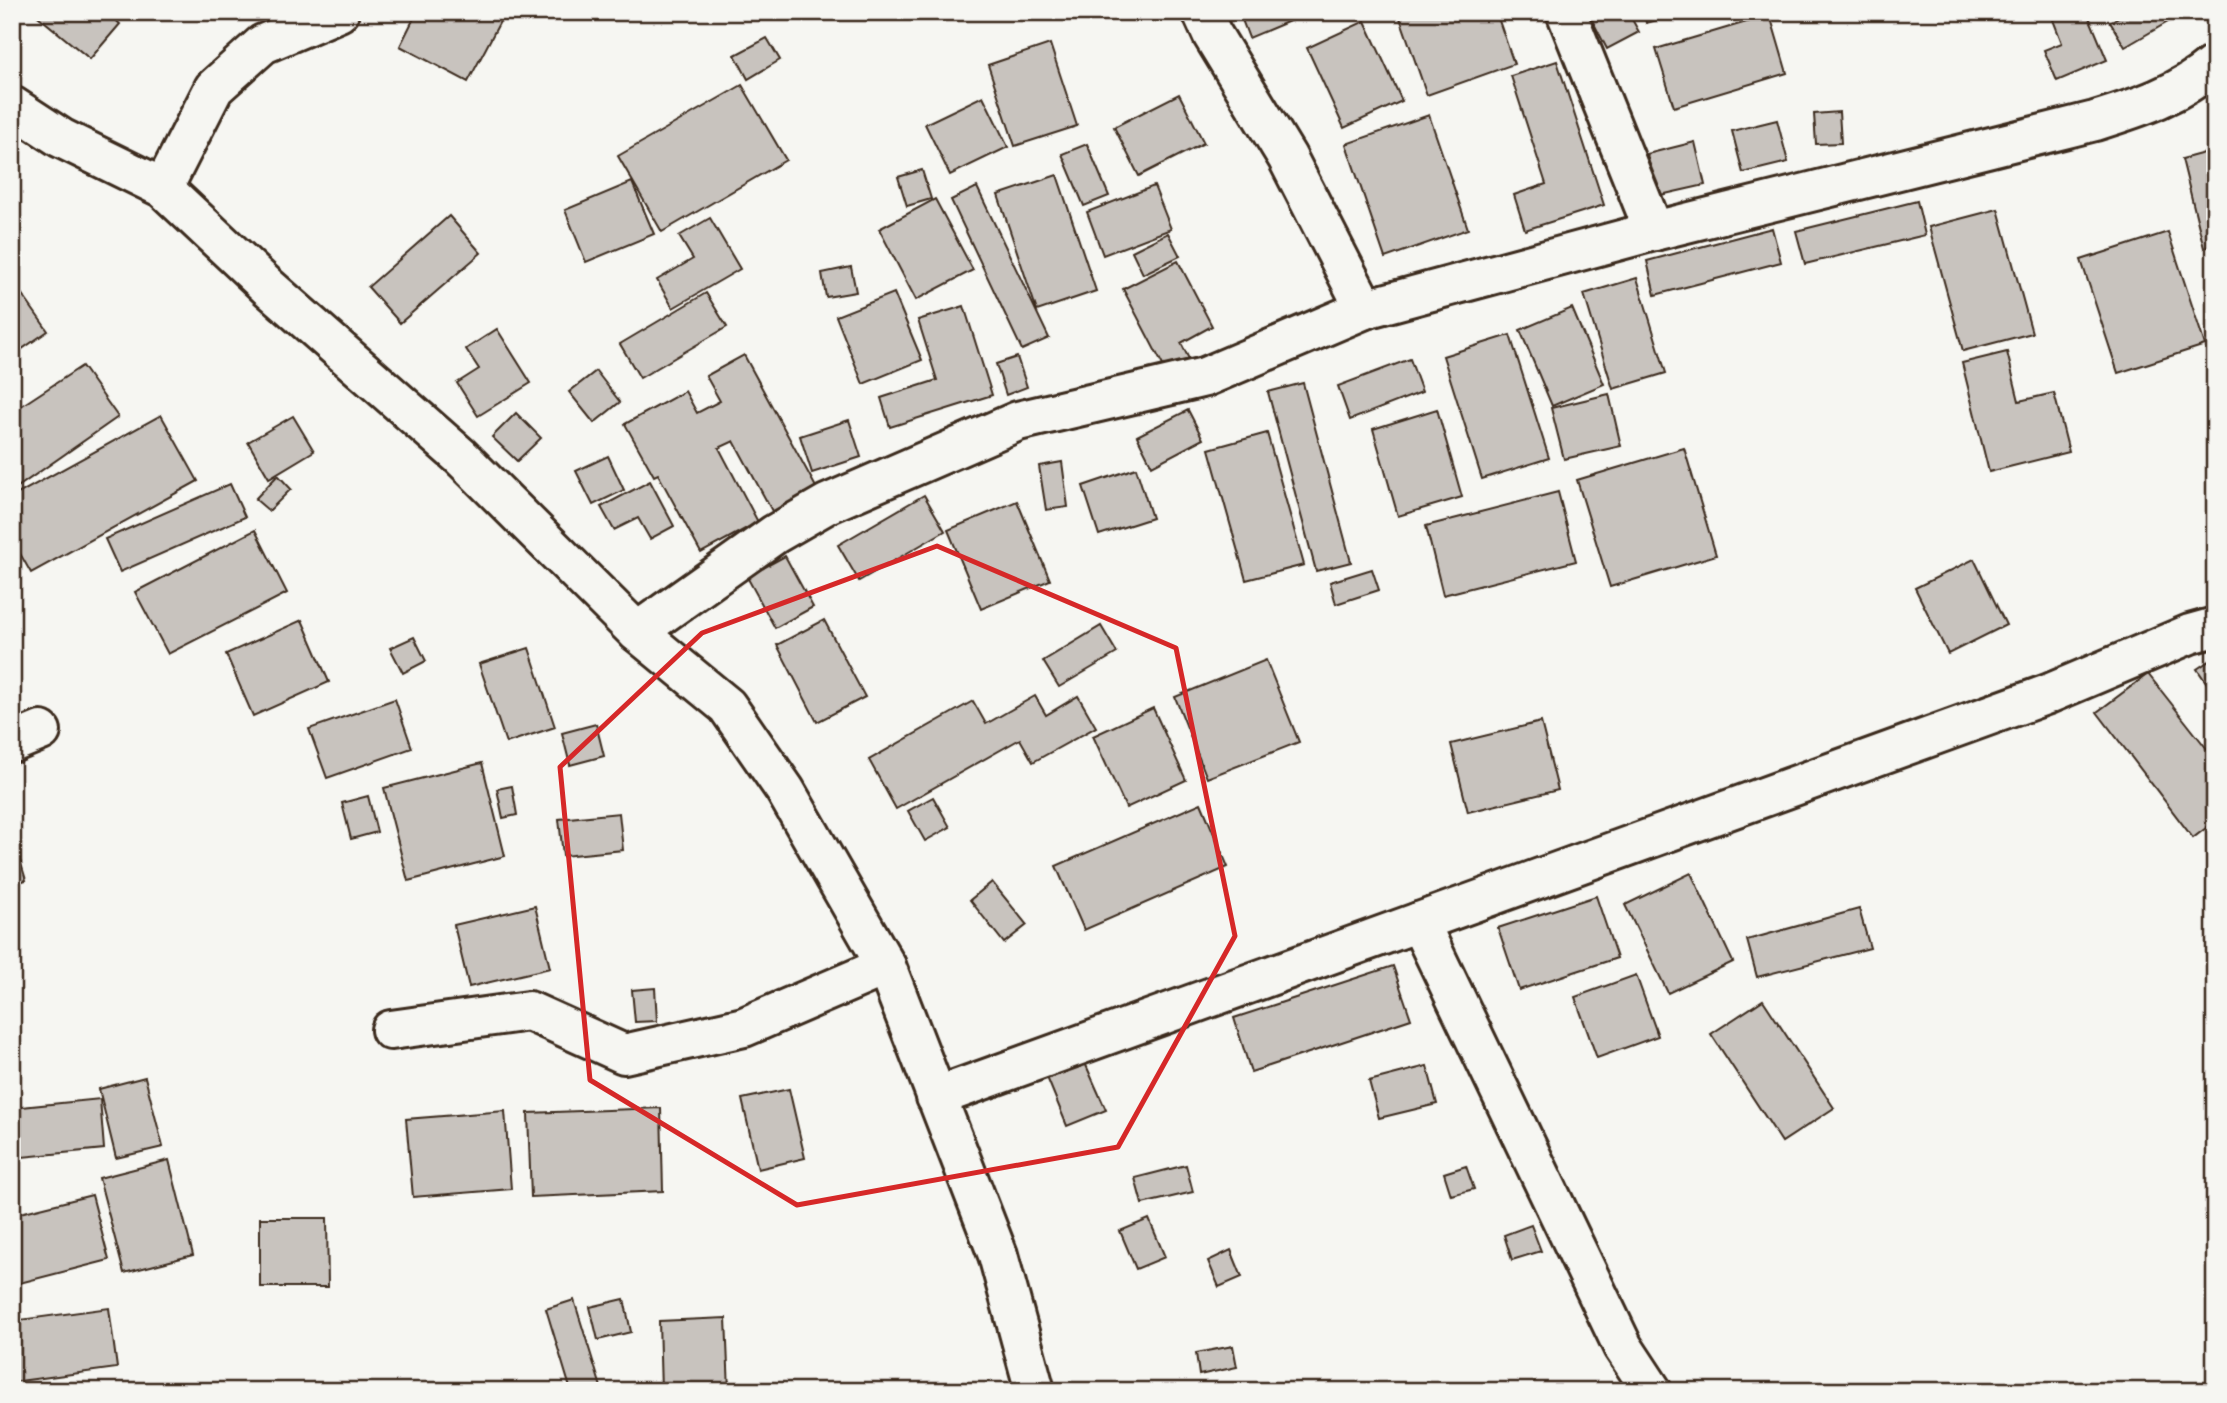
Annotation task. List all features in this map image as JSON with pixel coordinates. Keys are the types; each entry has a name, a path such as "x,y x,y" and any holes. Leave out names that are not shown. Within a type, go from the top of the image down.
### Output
{"street":[{"path":"163,188 214,88 263,44 339,12"},
{"path":"1202,12 1212,34 1287,157 1365,309"},
{"path":"1566,12 1654,231"},
{"path":"636,632 775,534 827,504 1018,421 1205,377 1365,309 1654,231 2095,121 2148,105 2194,81 2215,64"},
{"path":"12,106 61,138 163,188 267,286 460,456 636,632 727,706 785,790 886,966 998,1255 1035,1391"},
{"path":"936,1097 2035,698 2190,634 2215,627"},
{"path":"1419,922 1623,1348 1652,1391"},
{"path":"391,1030 529,1011 624,1054 744,1027 886,966"}],"highlighted area":[{"path":"937,546 1176,648 1235,936 1118,1147 797,1205 590,1080 560,767 702,633"}],"building":[{"path":"33,12 107,12 120,24 90,59"},
{"path":"417,12 505,12 468,82 400,46"},
{"path":"1254,12 1311,12 1249,38 1241,17"},
{"path":"1398,12 1496,12 1514,64 1427,95"},
{"path":"1588,12 1628,12 1639,32 1607,49"},
{"path":"1644,12 1688,12 1646,23"},
{"path":"2050,12 2087,12 2107,60 2057,81 2044,50 2062,43"},
{"path":"2127,12 2185,12 2125,47 2110,22"},
{"path":"1770,15 1787,73 1674,107 1656,49"},
{"path":"1365,21 1402,101 1344,128 1307,48"},
{"path":"767,38 780,60 748,79 735,55"},
{"path":"1050,44 1077,126 1015,146 988,65"},
{"path":"1557,61 1604,205 1525,230 1514,195 1546,184 1511,76"},
{"path":"742,85 786,160 662,232 618,156"},
{"path":"1179,94 1204,143 1139,176 1114,127"},
{"path":"983,96 1008,147 950,175 925,124"},
{"path":"1839,112 1841,143 1816,144 1814,114"},
{"path":"1429,115 1468,229 1385,258 1346,144"},
{"path":"1777,120 1788,162 1743,173 1732,131"},
{"path":"1695,142 1705,185 1656,196 1647,154"},
{"path":"1087,144 1109,196 1084,206 1062,154"},
{"path":"2215,150 2215,245 2204,248 2182,159"},
{"path":"922,170 931,199 907,206 898,177"},
{"path":"1057,175 1096,291 1037,311 998,195"},
{"path":"632,182 654,234 586,262 565,210"},
{"path":"1154,186 1171,229 1103,255 1087,212"},
{"path":"977,187 1049,338 1022,350 951,200"},
{"path":"935,199 973,270 916,300 879,229"},
{"path":"1917,201 1925,235 1805,264 1796,231"},
{"path":"1998,209 2032,333 1963,351 1929,227"},
{"path":"449,216 481,253 400,323 368,287"},
{"path":"710,218 740,269 673,308 657,280 693,259 679,236"},
{"path":"1772,228 1781,262 1655,295 1647,261"},
{"path":"2168,232 2205,345 2118,373 2081,260"},
{"path":"1168,233 1180,256 1143,274 1132,251"},
{"path":"1178,261 1212,326 1181,343 1192,365 1169,377 1123,289"},
{"path":"851,267 856,292 826,297 822,273"},
{"path":"1637,278 1666,373 1613,389 1584,294"},
{"path":"14,283 48,331 12,356 12,284"},
{"path":"706,293 727,327 640,378 620,344"},
{"path":"894,293 922,360 863,384 836,316"},
{"path":"964,306 992,395 890,427 881,398 937,380 918,320"},
{"path":"1572,308 1604,384 1552,406 1520,330"},
{"path":"497,329 531,383 478,416 457,383 479,369 466,349"},
{"path":"1510,335 1549,458 1482,479 1443,356"},
{"path":"2007,352 2019,401 2054,393 2069,452 1989,472 1962,363"},
{"path":"744,355 817,489 773,513 734,441 719,448 758,522 701,553 658,474 654,476 625,424 685,391 697,413 720,401 706,376"},
{"path":"1017,357 1027,387 1006,395 996,364"},
{"path":"1410,359 1422,392 1350,420 1338,386"},
{"path":"82,366 118,417 12,491 12,412"},
{"path":"596,371 620,402 594,423 569,392"},
{"path":"1303,383 1351,562 1316,571 1268,392"},
{"path":"1609,394 1621,446 1564,459 1551,408"},
{"path":"1437,409 1462,497 1398,516 1373,429"},
{"path":"1188,410 1203,439 1152,466 1137,436"},
{"path":"516,413 541,438 517,461 492,437"},
{"path":"161,415 198,481 31,573 14,543 12,544 12,497"},
{"path":"293,416 314,451 269,478 248,442"},
{"path":"849,420 861,457 812,473 800,436"},
{"path":"1267,433 1304,565 1246,580 1209,449"},
{"path":"1684,448 1716,555 1610,587 1577,480"},
{"path":"608,456 624,490 593,505 576,471"},
{"path":"1062,462 1068,507 1046,510 1039,466"},
{"path":"1136,468 1152,518 1099,535 1083,486"},
{"path":"278,475 291,489 269,511 255,499"},
{"path":"650,481 674,526 650,539 638,518 614,530 601,507"},
{"path":"230,484 245,517 120,572 105,539"},
{"path":"1558,492 1576,561 1443,595 1426,526"},
{"path":"924,495 945,531 859,581 838,545"},
{"path":"1017,501 1050,580 981,609 948,530"},
{"path":"255,530 287,593 168,654 135,592"},
{"path":"785,556 813,607 775,628 747,577"},
{"path":"1974,559 2006,625 1948,654 1915,588"},
{"path":"1372,569 1379,590 1336,604 1330,582"},
{"path":"302,620 329,682 253,716 226,654"},
{"path":"824,620 865,697 817,722 777,645"},
{"path":"1101,626 1117,653 1059,687 1043,661"},
{"path":"414,637 426,661 403,673 390,648"},
{"path":"529,648 555,727 506,743 479,664"},
{"path":"2215,657 2215,695 2197,669"},
{"path":"1266,660 1299,742 1207,778 1175,697"},
{"path":"2148,674 2215,759 2215,821 2193,838 2097,712"},
{"path":"1035,696 1046,715 1078,696 1096,727 1033,762 1020,739 896,809 869,760 973,701 986,724"},
{"path":"395,699 412,748 327,778 309,729"},
{"path":"1153,708 1186,780 1126,808 1093,736"},
{"path":"1541,722 1558,790 1468,812 1451,744"},
{"path":"596,724 604,756 570,765 562,733"},
{"path":"482,763 505,856 408,881 384,788"},
{"path":"512,786 517,815 503,818 497,789"},
{"path":"368,796 377,832 351,839 342,803"},
{"path":"933,797 950,827 925,841 908,811"},
{"path":"1201,803 1228,867 1084,930 1056,866"},
{"path":"619,813 623,850 563,856 559,819"},
{"path":"12,834 26,880 12,884"},
{"path":"1691,873 1733,962 1668,993 1625,905"},
{"path":"992,882 1027,925 1004,943 970,900"},
{"path":"1596,896 1617,958 1519,990 1498,928"},
{"path":"535,906 550,968 469,987 454,925"},
{"path":"1859,909 1870,948 1757,977 1747,940"},
{"path":"1393,966 1411,1019 1251,1072 1234,1018"},
{"path":"1636,975 1658,1036 1597,1058 1575,997"},
{"path":"655,988 657,1021 635,1022 632,990"},
{"path":"1763,1000 1834,1108 1782,1142 1711,1034"},
{"path":"1081,1054 1106,1110 1067,1126 1044,1070"},
{"path":"1427,1066 1437,1104 1379,1118 1369,1081"},
{"path":"145,1077 163,1147 116,1158 99,1089"},
{"path":"789,1089 805,1158 758,1169 742,1099"},
{"path":"100,1099 104,1149 12,1158 12,1108"},
{"path":"661,1108 663,1191 531,1197 528,1113"},
{"path":"505,1111 511,1189 413,1197 406,1119"},
{"path":"169,1160 193,1255 124,1273 99,1178"},
{"path":"1186,1165 1193,1192 1142,1204 1135,1178"},
{"path":"1466,1166 1474,1189 1451,1195 1444,1173"},
{"path":"92,1195 109,1260 12,1285 12,1215"},
{"path":"260,1218 327,1218 328,1287 260,1287"},
{"path":"1149,1219 1165,1257 1136,1269 1120,1231"},
{"path":"1531,1225 1541,1251 1512,1260 1504,1235"},
{"path":"1231,1250 1242,1277 1219,1287 1208,1261"},
{"path":"624,1299 631,1332 598,1340 590,1307"},
{"path":"574,1300 601,1387 588,1391 571,1391 546,1309"},
{"path":"109,1308 117,1368 12,1382 12,1321"},
{"path":"726,1318 729,1391 661,1391 659,1321"},
{"path":"1233,1346 1237,1367 1199,1375 1196,1353"}]}
